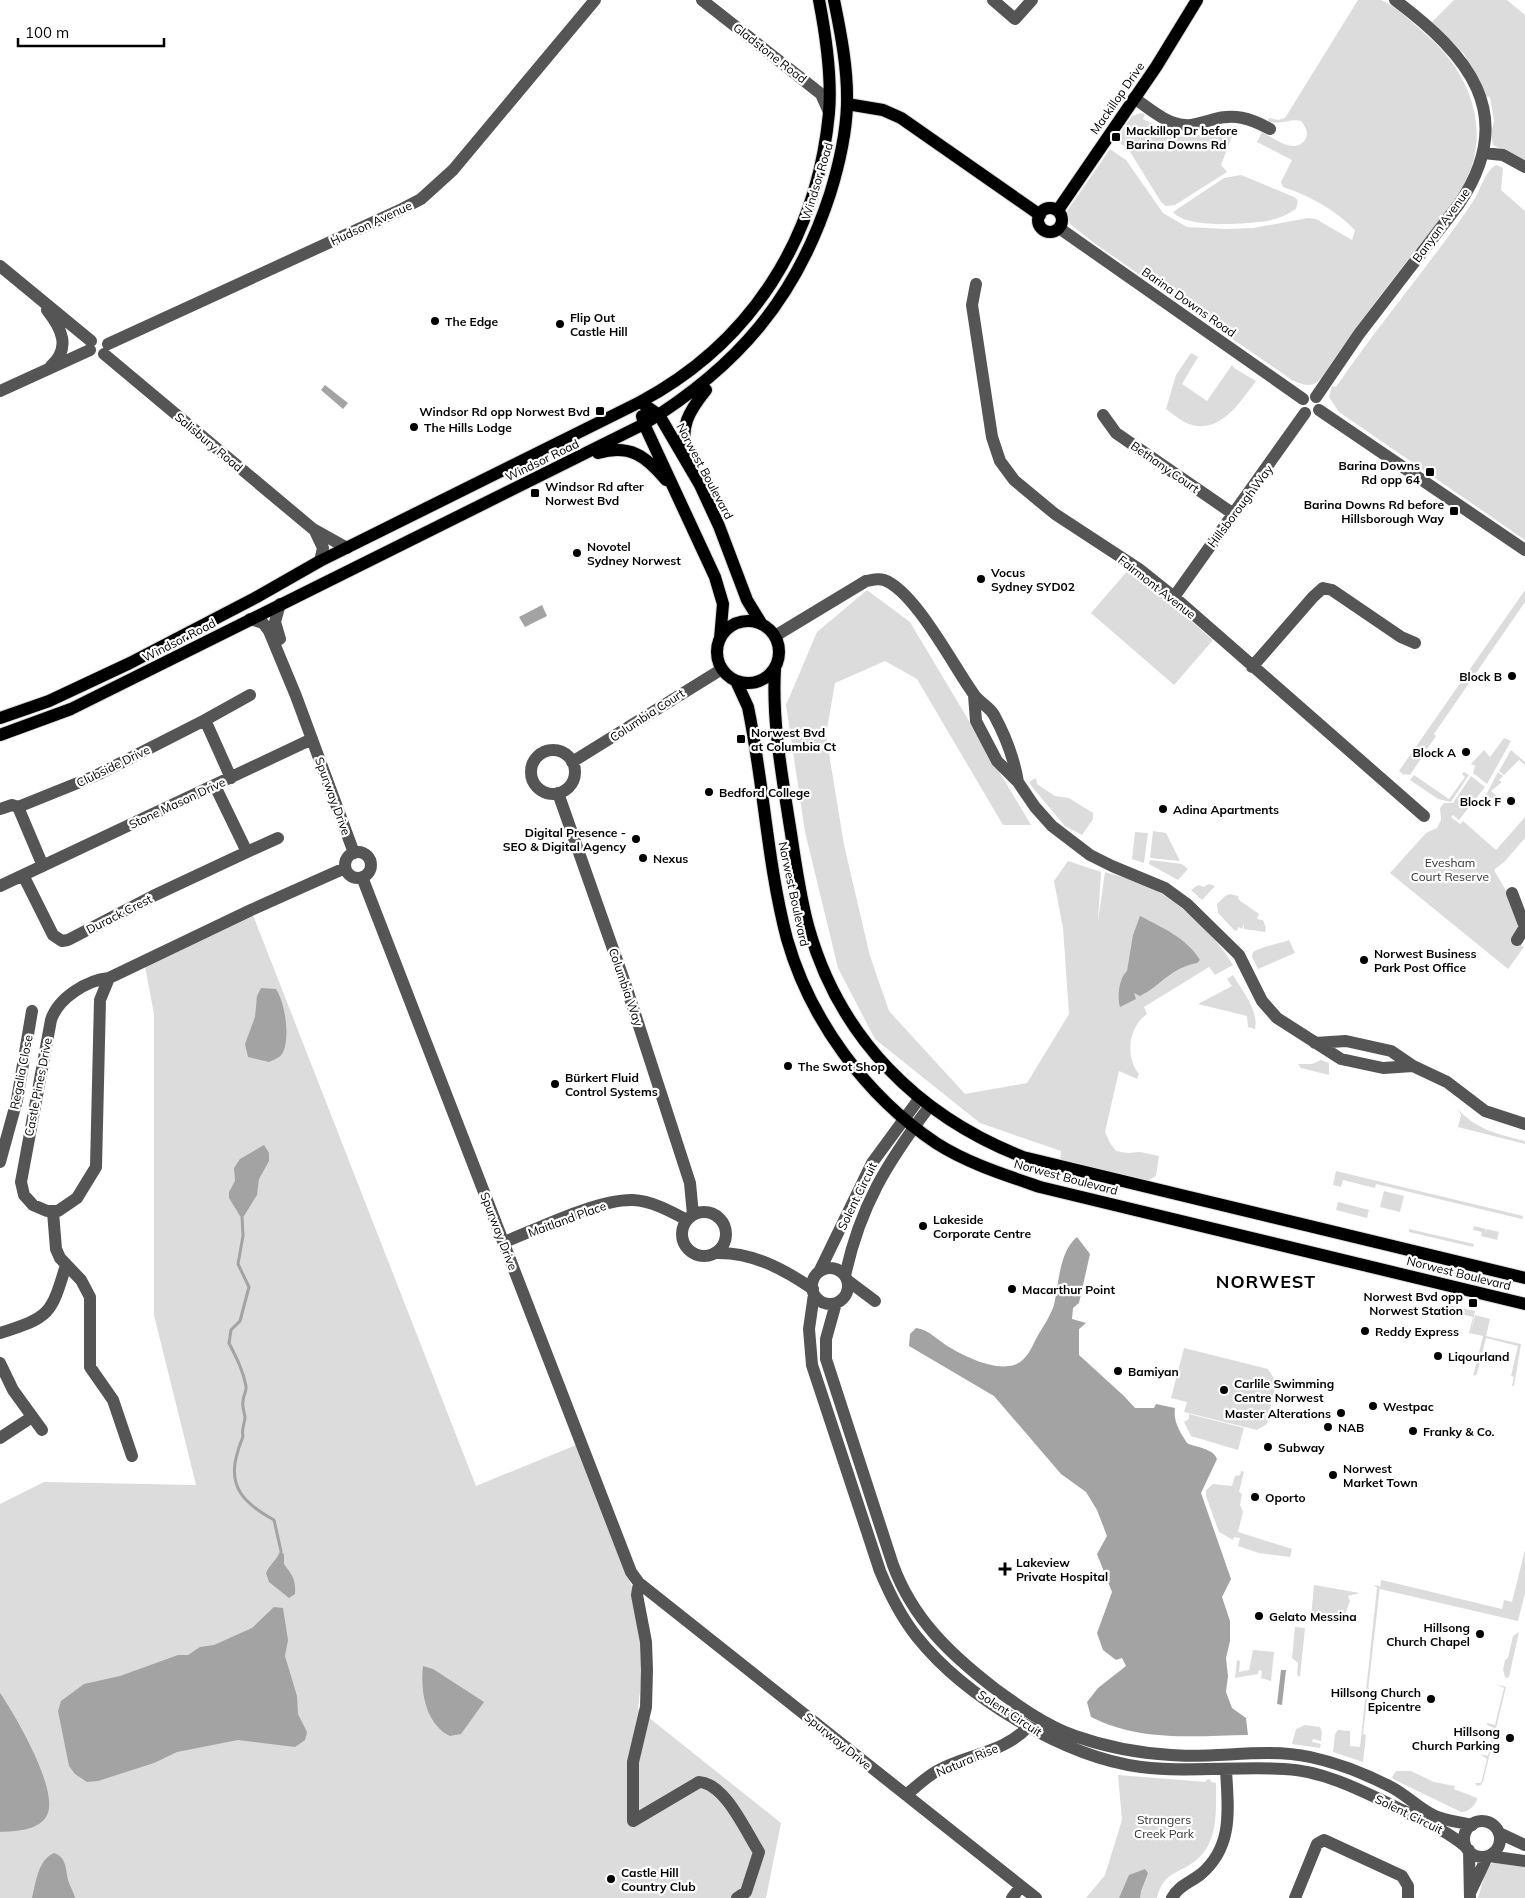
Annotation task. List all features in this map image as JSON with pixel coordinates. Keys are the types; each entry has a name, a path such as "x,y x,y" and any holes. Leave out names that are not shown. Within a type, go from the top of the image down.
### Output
{"main road":[{"name":"Windsor Road","path":"0,718 49,701 130,663 255,598 320,561 640,402 671,386 719,347 755,309 774,281 801,226 823,156 829,112 825,42 819,0"},
{"name":"Windsor Road","path":"0,735 71,710 280,604 644,424 696,391 730,360 769,317 803,262 823,214 836,176 841,154 847,104 845,68 834,0"},
{"name":"Mackillop Drive","path":"1058,210 1134,98 1197,0"},
{"path":"823,156 840,110 847,104 884,110 902,118 1040,215"},
{"path":"1048,208 1058,210 1062,218 1059,228 1054,231 1044,230 1039,224 1040,215 1048,208"},
{"path":"700,485 685,448 685,423 691,408 730,360"},
{"path":"640,402 659,415"},
{"path":"640,402 644,424 715,577 723,613 717,649 722,668 736,681 756,683 768,676 776,668 779,650 775,636 761,623 753,620 738,622 729,628 720,639"},
{"name":"Norwest Boulevard","path":"659,415 700,485 719,526 747,600 761,623"},
{"path":"570,461 611,450 632,451 653,466 678,496"},
{"name":"Norwest Boulevard","path":"776,668 774,726 800,888 815,948 836,996 861,1036 881,1061 924,1103 981,1138 1023,1156 1525,1278"},
{"name":"Norwest Boulevard","path":"736,681 748,707 778,894 788,938 798,970 811,1000 840,1047 856,1069 909,1123 954,1153 1005,1175 1040,1187 1525,1304"}],"street":[{"name":"Hudson Avenue","path":"106,349 421,199 453,170 595,0"},
{"name":"Gladstone Road","path":"702,0 821,94 829,112"},
{"path":"993,0 1015,19 1032,0"},
{"name":"Banyan Avenue","path":"1316,397 1359,334 1459,204 1473,182 1484,153 1484,119 1481,100 1464,63 1437,34 1395,0"},
{"path":"1134,98 1170,121 1179,124 1197,124 1231,116 1251,119 1270,128"},
{"path":"1484,153 1503,155 1525,167"},
{"name":"Barina Downs Road","path":"1059,228 1303,399"},
{"path":"0,266 91,346 96,356 106,349"},
{"name":"Fairmont Avenue","path":"976,284 972,305 992,437 1000,461 1014,480 1035,498 1139,570 1174,597 1424,816"},
{"path":"36,296 55,321 64,343 60,358 48,370"},
{"path":"0,392 48,370 91,346"},
{"name":"Salisbury Road","path":"106,349 313,529 347,548"},
{"path":"1309,396 1316,397 1320,402 1319,410 1314,414 1305,413 1301,407 1303,399 1309,396"},
{"path":"1319,410 1525,550"},
{"name":"Hillsborough Way","path":"1174,597 1232,513 1278,455 1305,413"},
{"name":"Bethany Court","path":"1103,416 1116,433 1232,513"},
{"name":"Salisbury Road","path":"313,529 322,548 320,561"},
{"path":"775,636 854,587 876,579 884,580 902,593 936,635 974,695 993,712 1013,753 1018,782"},
{"path":"1252,667 1323,588 1332,590 1401,637 1415,643"},
{"path":"280,604 275,622 294,678 296,696"},
{"path":"250,619 267,626 312,739"},
{"name":"Columbia Court","path":"572,762 722,668"},
{"name":"Clubside Drive","path":"0,809 12,805 18,807 95,776 250,695"},
{"path":"974,695 976,721 997,761 1018,782 1034,807 1072,843 1112,866 1165,888 1187,904 1239,955 1256,991 1268,1010 1285,1025 1341,1059 1383,1068 1413,1066"},
{"path":"205,720 231,778"},
{"name":"Stone Mason Drive","path":"0,886 312,739"},
{"name":"Spurway Drive","path":"312,739 354,853"},
{"path":"551,750 563,752 572,762 575,773 573,781 565,790 558,793 545,791 538,786 532,775 533,764 541,754 551,750"},
{"path":"214,786 247,852"},
{"name":"Columbia Way","path":"558,793 623,977 690,1183 695,1216"},
{"path":"18,807 43,866"},
{"name":"Durack Crest","path":"23,875 53,936 62,941 68,940 153,896 278,838"},
{"path":"354,853 363,853 369,859 370,868 362,877 350,875 345,868 346,861 354,853"},
{"name":"Castle Pines Drive","path":"53,1212 33,1205 28,1200 21,1182 51,1020 56,1007 66,998 101,978 110,978 242,914 345,868"},
{"name":"Spurway Drive","path":"362,877 631,1572 639,1582 1036,1898"},
{"path":"1512,893 1525,928 1517,940"},
{"path":"110,978 100,1000 96,1167 77,1198 63,1209 53,1212 56,1249 60,1258 81,1280 90,1297 90,1367 113,1400 132,1456"},
{"name":"Regalia Close","path":"0,1162 17,1100 32,1011"},
{"path":"1315,1043 1346,1041 1391,1051 1413,1066 1439,1077 1485,1111 1525,1124"},
{"name":"Solent Circuit","path":"818,1274 865,1177 924,1103"},
{"name":"Solent Circuit","path":"846,1278 852,1245 872,1195 895,1154 909,1123"},
{"name":"Maitland Place","path":"504,1242 583,1211 616,1201 646,1202 695,1216"},
{"path":"747,1254 715,1253 703,1256 691,1252 686,1247 682,1233 695,1216 718,1218 735,1244 747,1254 784,1269 818,1274"},
{"path":"715,1253 724,1243 725,1230"},
{"path":"0,1333 30,1323 50,1307 57,1297 66,1265"},
{"path":"784,1269 824,1302 875,1301 836,1269 824,1269 818,1274 813,1291"},
{"path":"839,1301 846,1295 846,1278"},
{"name":"Solent Circuit","path":"813,1291 809,1329 809,1352 880,1572 892,1598 917,1637 939,1661 995,1705 1028,1727 1075,1749 1122,1764 1156,1769 1285,1769 1324,1776 1359,1789 1435,1825 1467,1848"},
{"name":"Solent Circuit","path":"839,1301 826,1339 826,1359 893,1565 910,1603 926,1626 945,1647 971,1670 1036,1717 1060,1730 1092,1742 1129,1751 1171,1755 1274,1754 1307,1756 1367,1776 1403,1794 1436,1816 1472,1825"},
{"path":"0,1363 13,1390 42,1430"},
{"path":"0,1438 32,1417"},
{"name":"Spurway Drive","path":"639,1582 637,1595 646,1642 647,1670 646,1707 633,1762 633,1821 699,1782 709,1783 724,1796 759,1852 746,1892 737,1898"},
{"name":"Natura Rise","path":"906,1795 937,1771 1018,1738 1028,1727"},
{"path":"1172,1898 1181,1887 1208,1868 1224,1840 1228,1816 1226,1770"},
{"path":"1470,1895 1465,1835 1472,1825 1488,1822 1499,1833 1525,1845"},
{"path":"1470,1895 1488,1856 1498,1849 1499,1833"},
{"path":"1295,1898 1317,1844 1324,1840 1402,1876 1408,1886 1408,1898"},
{"path":"1467,1848 1476,1856 1525,1861"},
{"path":"1012,1898 1021,1886"}],"green space":[{"path":"1358,0 1381,0 1394,7 1431,39 1445,54 1467,88 1473,107 1476,146 1472,166 1463,186 1452,203 1372,306 1324,375 1316,383 1307,385 1292,380 1094,243 1070,224 1067,211 1110,149 1126,160 1163,213 1187,227 1253,228 1308,218 1316,219 1352,240 1355,230 1339,216 1313,199 1283,187 1281,182 1292,160 1257,142 1262,132 1290,146 1300,144 1305,140 1306,130 1301,121 1272,122 1268,121 1269,118 1278,120 1285,118"},
{"path":"1454,0 1507,0 1525,15 1525,160 1493,145 1491,133 1494,121 1490,97 1485,96 1464,54 1432,22"},
{"path":"1141,113 1145,114 1143,119 1177,136 1191,137 1236,126 1221,165 1227,172 1175,205 1166,206 1161,202 1129,150 1116,140 1132,116"},
{"path":"1496,165 1503,168 1501,190 1525,211 1525,540 1339,412 1329,397 1332,386 1336,387 1439,249 1475,198 1485,177"},
{"path":"1241,175 1294,197 1298,200 1296,209 1271,220 1232,224 1190,221 1173,212 1224,178"},
{"path":"1191,353 1198,357 1182,384 1207,401 1232,365 1256,381 1236,407 1220,421 1210,425 1189,424 1166,409 1176,375"},
{"path":"1130,568 1213,640 1174,685 1091,613"},
{"path":"867,590 910,622 1031,825 1003,825 917,679 885,661 835,683 826,735 844,845 870,956 889,1011 965,1094 1027,1083 1069,1014 1063,928 1054,881 1068,861 1101,872 1098,921 1105,872 1130,879 1157,891 1182,908 1216,941 1233,965 1215,975 1209,967 1144,1007 1147,1014 1136,1026 1132,1034 1130,1051 1139,1074 1137,1079 1119,1071 1105,1132 1116,1151 1127,1153 1140,1152 1159,1156 1156,1176 1147,1181 1060,1161 1061,1151 980,1123 875,1039 838,968 805,832 786,705 817,632"},
{"path":"1525,590 1525,602 1434,734 1436,736 1410,775 1404,775 1399,771"},
{"path":"1504,738 1511,741 1487,784 1473,773 1475,766 1471,764 1484,750 1490,757"},
{"path":"1511,750 1525,762 1525,765 1519,760 1504,775 1499,771"},
{"path":"1464,772 1469,775 1451,802 1438,799 1410,780 1414,775 1449,799 1465,777 1462,774"},
{"path":"1498,772 1503,776 1499,780 1502,782 1491,791 1497,796 1494,799 1500,805 1486,795"},
{"name":"Evesham Court Reserve","path":"1471,776 1485,787 1459,820 1453,815 1451,817 1460,824 1463,821 1496,850 1525,817 1525,838 1505,861 1494,870 1508,894 1520,927 1512,939 1524,947 1508,969 1390,873 1426,833 1437,828 1441,820 1440,808 1444,803 1453,803"},
{"path":"1036,778 1037,784 1055,796 1069,798 1093,813 1093,819 1082,835 1065,826 1033,788 1029,782"},
{"path":"1153,831 1166,833 1180,861 1150,858"},
{"path":"1135,832 1148,833 1144,863 1132,859"},
{"path":"1150,860 1182,864 1188,869 1178,880 1149,864"},
{"path":"1209,884 1215,886 1202,900 1191,890 1198,885 1204,887"},
{"path":"1230,894 1238,896 1239,900 1259,914 1257,919 1263,920 1266,928 1265,932 1244,929 1244,924 1242,929 1238,927 1237,931 1234,930 1218,913 1217,904"},
{"name":"Castle Hill Country Club","path":"251,910 476,1486 581,1443 636,1598 645,1645 638,1709 781,1823 766,1898 0,1898 0,1504 44,1482 196,1485 154,1315 154,1014 144,961"},
{"path":"1289,940 1295,953 1258,969 1252,957 1253,952"},
{"path":"1233,975 1255,1015 1255,1029 1248,1027 1247,1016 1198,1004 1232,986 1227,979"},
{"path":"1321,1060 1329,1063 1329,1075 1301,1068 1298,1064 1312,1064"},
{"path":"1457,1108 1480,1126 1525,1141 1525,1144 1458,1127 1461,1115"},
{"path":"1336,1171 1523,1216 1522,1219 1376,1184 1375,1188 1343,1180 1341,1187 1333,1185"},
{"path":"1384,1191 1404,1196 1400,1212 1380,1207"},
{"path":"1338,1202 1369,1210 1367,1218 1336,1210"},
{"path":"1474,1226 1486,1229 1485,1233 1487,1229 1499,1232 1497,1240 1481,1236 1482,1232 1473,1230"},
{"path":"1409,1229 1474,1244 1473,1247 1409,1232"},
{"path":"1448,1305 1475,1311 1471,1332 1475,1315 1490,1319 1486,1336 1521,1344 1514,1386 1512,1386 1514,1377 1511,1376 1518,1346 1486,1338 1477,1374 1473,1376 1483,1336 1469,1333 1473,1317 1445,1310 1439,1316 1435,1315"},
{"name":"Carlile Swimming Centre Norwest","path":"1184,1348 1268,1369 1276,1382 1267,1424 1257,1430 1184,1412 1187,1402 1171,1398"},
{"path":"1189,1414 1244,1428 1238,1450 1191,1436 1184,1422 1189,1419"},
{"path":"1241,1471 1244,1472 1239,1492 1242,1494 1240,1505 1243,1512 1238,1532 1292,1549 1290,1557 1259,1553 1238,1546 1240,1538 1234,1537 1233,1540 1219,1532 1206,1496 1206,1490 1213,1484 1232,1486 1235,1476 1240,1475"},
{"path":"1525,1550 1525,1593 1518,1621 1380,1589 1381,1580 1502,1609 1504,1600 1512,1602"},
{"path":"1314,1585 1360,1593 1348,1596 1350,1601 1344,1617 1346,1623 1311,1618"},
{"path":"1374,1585 1380,1586 1363,1734 1366,1735 1363,1762 1333,1752 1335,1734 1338,1730 1350,1731 1350,1746 1360,1747 1377,1588"},
{"path":"1295,1627 1305,1628 1300,1677 1297,1675 1298,1663 1292,1658"},
{"path":"1519,1632 1509,1677 1507,1678 1503,1670 1505,1660 1508,1658 1513,1636"},
{"path":"1253,1650 1274,1652 1271,1681 1261,1678 1262,1671 1259,1670 1258,1674 1235,1678 1237,1660 1240,1661 1239,1672 1249,1670"},
{"path":"1496,1684 1506,1687 1483,1782 1477,1786 1475,1783 1481,1783 1487,1759 1480,1754 1488,1756 1494,1728 1487,1725 1487,1723 1495,1725 1504,1688"},
{"path":"1305,1725 1320,1727 1322,1732 1321,1741 1313,1739 1312,1742 1321,1744 1320,1748 1292,1744 1296,1729"},
{"path":"1396,1771 1411,1771 1434,1782 1455,1786 1454,1789 1477,1798 1477,1800 1470,1809 1461,1812 1393,1779 1392,1777"},
{"name":"Strangers Creek Park","path":"1118,1775 1206,1782 1206,1780 1210,1779 1211,1782 1216,1783 1216,1815 1208,1846 1194,1862 1166,1879 1157,1898 1086,1898 1105,1875 1122,1820"},
{"path":"1494,1862 1525,1864 1525,1898 1478,1898 1487,1867"}],"shaded area":[{"path":"325,385 348,403 343,409 321,390"},
{"path":"542,605 547,616 525,627 519,617"},
{"path":"1140,916 1181,939 1195,952 1200,960 1173,973 1140,996 1134,993 1136,999 1120,1007 1120,983 1127,971 1133,935"},
{"path":"261,988 276,989 282,1003 286,1021 285,1048 281,1055 269,1062 248,1057 245,1044 255,1017 257,996"},
{"path":"264,1145 269,1153 269,1161 259,1179 257,1195 244,1216 240,1216 229,1198 229,1192 235,1181 234,1168 240,1159"},
{"path":"1077,1237 1090,1254 1079,1303 1073,1308 1072,1319 1086,1323 1079,1329 1079,1355 1135,1408 1154,1408 1156,1404 1175,1408 1176,1422 1187,1443 1208,1450 1217,1459 1201,1493 1231,1579 1222,1597 1230,1621 1230,1641 1226,1658 1228,1676 1226,1692 1232,1708 1246,1718 1248,1735 1168,1736 1148,1734 1110,1725 1091,1717 1087,1702 1098,1688 1126,1666 1122,1658 1116,1660 1103,1650 1097,1633 1112,1592 1097,1554 1107,1536 1097,1510 1086,1492 1061,1474 994,1396 909,1346 910,1334 916,1328 925,1331 956,1351 989,1365 1006,1366 1022,1361 1028,1354 1054,1305 1063,1259 1071,1243"},
{"path":"280,1551 284,1554 284,1564 291,1574 295,1585 295,1594 289,1598 269,1582 266,1573"},
{"path":"274,1607 283,1608 288,1640 285,1656 297,1696 298,1714 307,1732 305,1740 295,1747 238,1740 177,1752 154,1763 98,1781 87,1782 75,1774 69,1766 58,1711 61,1701 84,1684 120,1676 178,1655 188,1655 200,1647 214,1645 252,1628"},
{"path":"423,1666 433,1669 484,1702 461,1734 450,1736 435,1724 426,1706 422,1676"},
{"path":"1281,1670 1286,1670 1282,1705 1277,1704"},
{"path":"0,1693 34,1754 48,1791 49,1806 46,1817 37,1825 31,1828 0,1832"},
{"path":"54,1853 59,1855 64,1862 75,1898 32,1898 41,1866"},
{"path":"1145,1869 1148,1873 1140,1898 1119,1898 1129,1875"}],"waterway":[{"path":"242,1216 243,1236 238,1264 249,1287 240,1321 231,1330 229,1343 241,1369 246,1388 243,1399 245,1417 242,1431 243,1436 238,1449 234,1475 236,1484 247,1501 254,1508 274,1520 281,1551"}],"place":[{"name":"Mackillop Dr before Barina Downs Rd","path":"1116,137"},
{"name":"The Edge","path":"435,321"},
{"name":"Flip Out Castle Hill","path":"560,324"},
{"name":"Windsor Rd opp Norwest Bvd","path":"600,411"},
{"name":"The Hills Lodge","path":"414,427"},
{"name":"Barina Downs Rd opp 64","path":"1430,472"},
{"name":"Windsor Rd after Norwest Bvd","path":"535,493"},
{"name":"Barina Downs Rd before Hillsborough Way","path":"1454,511"},
{"name":"Novotel Sydney Norwest","path":"577,553"},
{"name":"Vocus Sydney SYD02","path":"981,579"},
{"name":"Block B","path":"1512,676"},
{"name":"Norwest Bvd at Columbia Ct","path":"741,739"},
{"name":"Block A","path":"1466,752"},
{"name":"Bedford College","path":"709,792"},
{"name":"Block F","path":"1511,801"},
{"name":"Adina Apartments","path":"1163,809"},
{"name":"Digital Presence - SEO & Digital Agency","path":"636,839"},
{"name":"Nexus","path":"643,858"},
{"name":"Norwest Business Park Post Office","path":"1364,960"},
{"name":"The Swot Shop","path":"788,1066"},
{"name":"Bürkert Fluid Control Systems","path":"555,1084"},
{"name":"Lakeside Corporate Centre","path":"923,1226"},
{"name":"Macarthur Point","path":"1012,1289"},
{"name":"Norwest Bvd opp Norwest Station","path":"1473,1303"},
{"name":"Reddy Express","path":"1365,1331"},
{"name":"Liqourland","path":"1438,1356"},
{"name":"Bamiyan","path":"1118,1371"},
{"name":"Carlile Swimming Centre Norwest","path":"1224,1390"},
{"name":"Westpac","path":"1373,1406"},
{"name":"Master Alterations","path":"1341,1413"},
{"name":"NAB","path":"1328,1427"},
{"name":"Franky & Co.","path":"1413,1431"},
{"name":"Subway","path":"1268,1447"},
{"name":"Norwest Market Town","path":"1333,1475"},
{"name":"Oporto","path":"1255,1497"},
{"name":"Lakeview Private Hospital","path":"1005,1569"},
{"name":"Gelato Messina","path":"1259,1616"},
{"name":"Hillsong Church Chapel","path":"1480,1634"},
{"name":"Hillsong Church Epicentre","path":"1431,1699"},
{"name":"Hillsong Church Parking","path":"1510,1738"},
{"name":"Castle Hill Country Club","path":"611,1879"}],"district":[{"name":"NORWEST","path":"1266,1281"}]}
